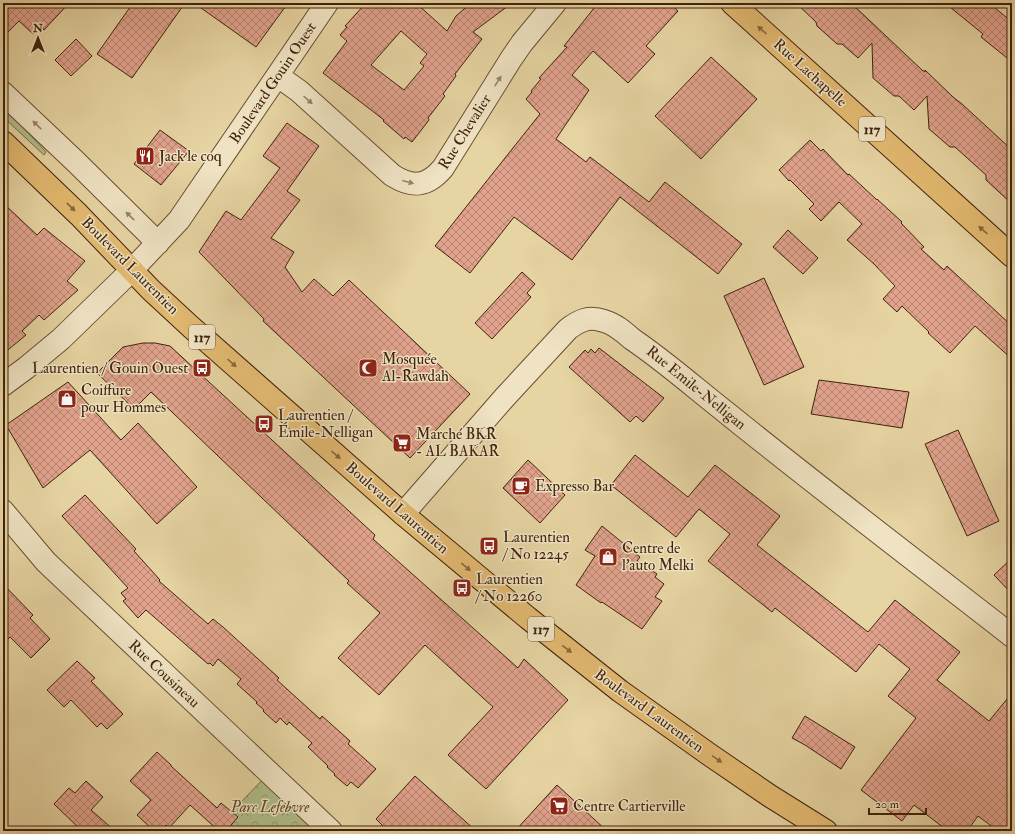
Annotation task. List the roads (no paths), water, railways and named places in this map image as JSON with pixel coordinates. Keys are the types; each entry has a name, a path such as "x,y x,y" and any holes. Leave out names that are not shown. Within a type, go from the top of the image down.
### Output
{"main road":[{"name":"Rue Lachapelle","path":"732,3 1012,256"},
{"name":"Boulevard Laurentien","path":"3,142 79,215 151,290 403,514 528,618 620,691 764,792 826,831"}],"street":[{"name":"Boulevard Gouin Ouest","path":"3,385 61,339 132,270 179,220 327,3"},
{"name":"Rue Chevalier","path":"278,76 299,91 400,180 415,184 431,180 443,168 522,43 555,3"},
{"path":"3,93 158,243"},
{"name":"Rue Emile-Nelligan","path":"403,514 500,402 568,329 578,322 587,319 605,321 648,349 871,527 1012,636"},
{"name":"Rue Cousineau","path":"3,510 46,562 331,831"}],"place":[{"name":"Jack le coq","path":"145,156"},
{"name":"Laurentien / Gouin Ouest","path":"202,368"},
{"name":"Mosquée Al-Rawdah","path":"368,368"},
{"name":"Coiffure pour Hommes","path":"67,399"},
{"name":"Laurentien / Émile-Nelligan","path":"264,424"},
{"name":"Marché BKR - AL BAKAR","path":"402,443"},
{"name":"Expresso Bar","path":"521,486"},
{"name":"Laurentien / No 12245","path":"489,546"},
{"name":"Centre de l'auto Melki","path":"608,557"},
{"name":"Laurentien / No 12260","path":"462,588"},
{"name":"Centre Cartierville","path":"559,806"}],"park label":[{"name":"Parc Lefebvre","path":"270,807"}]}
